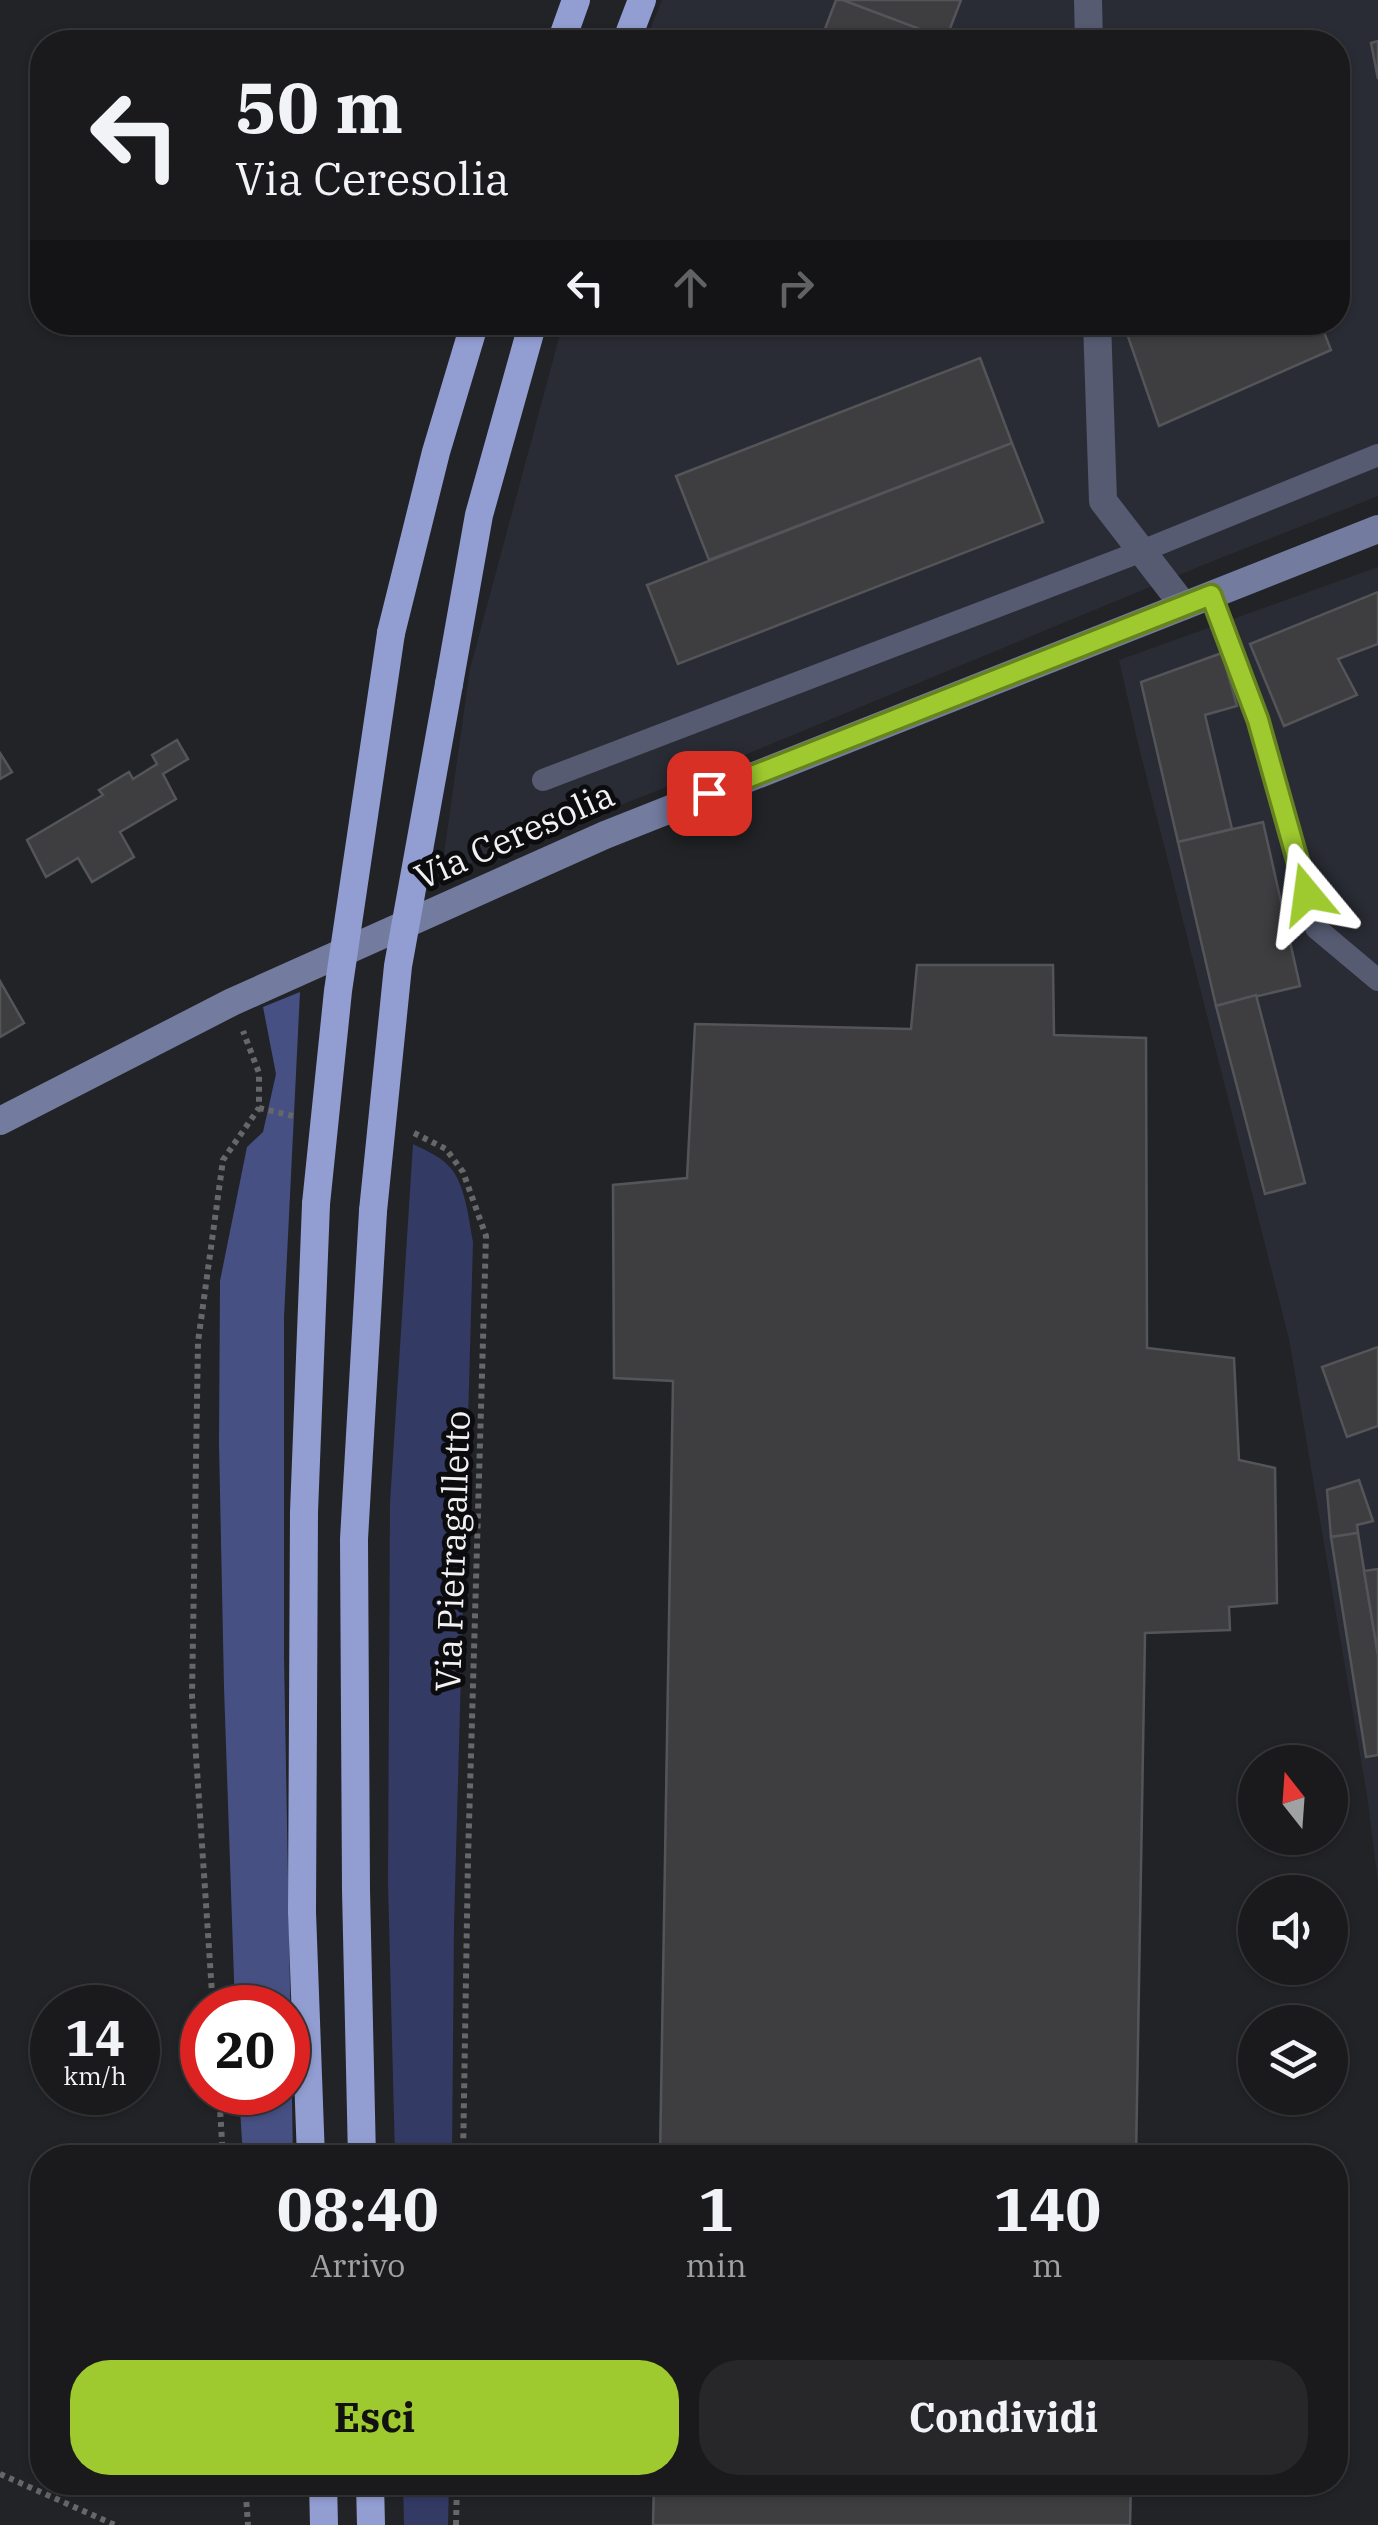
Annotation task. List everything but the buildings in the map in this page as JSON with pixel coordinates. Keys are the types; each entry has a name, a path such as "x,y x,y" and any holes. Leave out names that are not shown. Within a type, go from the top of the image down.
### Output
{"highway":[{"path":"565,30 576,0"},
{"path":"631,30 642,0"},
{"path":"311,2145 302,1912 304,1552 316,1204 338,991 392,633 436,452 471,335"},
{"path":"362,2145 354,1538 373,1211 398,966 448,684 479,515 529,335"},
{"path":"323,2495 324,2525"},
{"path":"370,2495 371,2525"}],"main road":[{"name":"Via Ceresolia","path":"0,1121 232,1002 606,835 1378,529"}],"street":[{"path":"1088,0 1089,30"},
{"path":"1097,335 1103,500 1184,606"}],"lane":[{"path":"543,780 1142,551 1378,455"},
{"path":"1211,595 1258,720 1316,928 1378,980"}],"path":[{"path":"211,1985 192,1696 198,1342 224,1160 259,1108 259,1073 232,1002"},
{"path":"259,1108 295,1116"},
{"name":"Via Pietragalletto","path":"399,1131 416,1134 446,1150 463,1172 486,1236 463,2145"},
{"path":"220,2115 222,2145"},
{"path":"0,2474 30,2487"},
{"path":"47,2495 115,2525"},
{"path":"246,2495 248,2525"},
{"path":"456,2525 457,2495"}],"shaded area":[{"path":"662,0 1378,0 1378,496 682,781 441,875 470,669 560,335 1350,335 1350,30 650,30"},
{"path":"1378,567 1378,1883 1367,1795 1289,1339 1119,660"},
{"path":"300,992 284,1317 290,1985 234,1985 219,1443 220,1281 247,1147 263,1132 276,1074 263,1007"},
{"path":"413,1144 453,1171 464,1196 473,1242 454,1925 452,2145 395,2145 388,1883 390,1503"},
{"path":"240,2115 292,2115 293,2145 242,2145"},
{"path":"403,2495 449,2495 448,2525 404,2525"}],"route":[{"path":"709,793 1211,595 1258,720 1307,894"}]}
